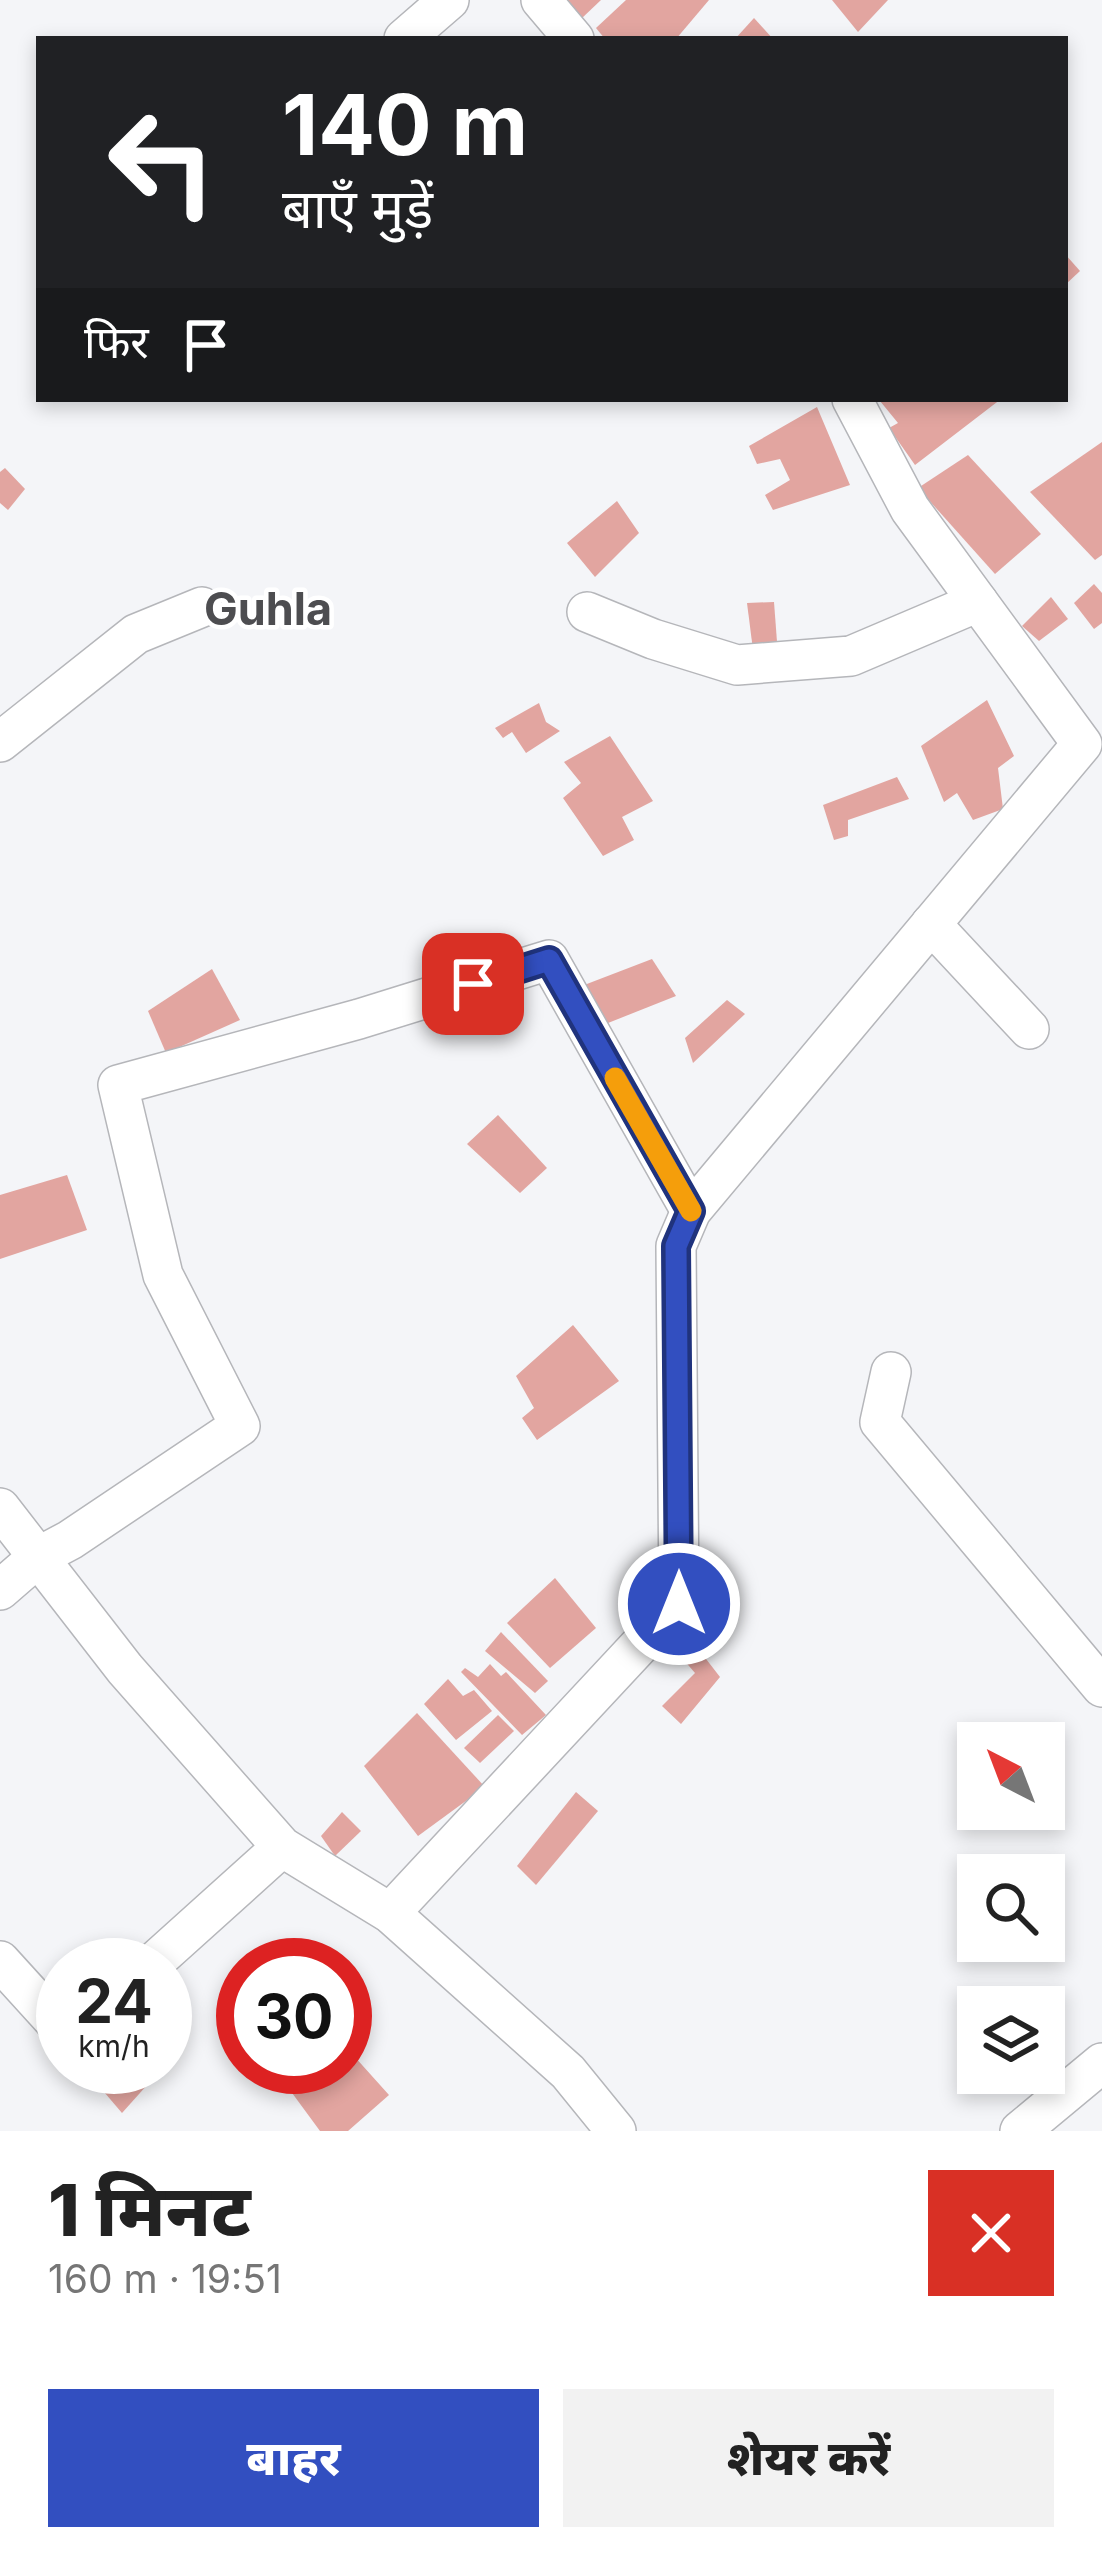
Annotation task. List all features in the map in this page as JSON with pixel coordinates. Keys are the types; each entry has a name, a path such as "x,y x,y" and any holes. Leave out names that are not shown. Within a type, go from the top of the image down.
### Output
{"street":[{"path":"407,36 449,0"},
{"path":"542,0 572,36"},
{"path":"390,1913 679,1604 676,1246 691,1211 1092,737 978,602 910,509 854,402"},
{"path":"587,612 737,665 851,656 978,602"},
{"path":"0,742 136,634 202,607"},
{"path":"931,924 1029,1029"},
{"path":"0,1590 38,1557 240,1426 163,1275 118,1085 359,1019 549,960 691,1211"},
{"path":"891,1372 880,1422 1102,1687"},
{"path":"0,1508 125,1669 282,1847 390,1913 568,2072 616,2131"},
{"path":"181,1938 282,1847"},
{"path":"0,1961 36,2001"},
{"path":"1020,2131 1102,2063"}],"building":[{"path":"564,0 601,0 581,19"},
{"path":"626,0 709,0 679,36 603,36 596,28"},
{"path":"832,0 888,0 858,32"},
{"path":"754,18 770,36 738,36"},
{"path":"1068,257 1080,271 1068,282"},
{"path":"881,402 997,402 915,465 889,428 898,423"},
{"path":"817,407 850,485 773,510 765,495 790,480 780,459 757,464 749,446"},
{"path":"1102,442 1102,555 1095,560 1030,492"},
{"path":"968,455 1041,534 995,574 918,488"},
{"path":"5,468 25,489 8,510 0,503 0,472"},
{"path":"617,501 639,533 595,577 567,543"},
{"path":"1094,584 1102,593 1102,623 1094,629 1074,603"},
{"path":"1051,597 1068,619 1039,641 1022,626"},
{"path":"774,602 778,655 753,650 747,603"},
{"path":"987,700 1014,756 998,768 1003,809 973,820 957,793 944,802 921,746"},
{"path":"539,703 546,722 560,731 526,753 512,732 503,738 495,728"},
{"path":"610,736 653,801 622,817 634,840 603,856 563,798 581,783 564,762"},
{"path":"897,777 909,799 848,820 848,836 834,840 823,805"},
{"path":"652,959 676,996 603,1025 579,987"},
{"path":"212,969 240,1020 166,1053 148,1011"},
{"path":"727,1000 745,1014 693,1063 685,1038"},
{"path":"498,1115 547,1168 520,1193 467,1144"},
{"path":"67,1175 87,1230 0,1259 0,1195"},
{"path":"573,1325 619,1381 537,1440 522,1418 534,1408 516,1376"},
{"path":"555,1578 596,1628 550,1668 507,1623"},
{"path":"501,1632 548,1681 535,1693 485,1651"},
{"path":"696,1646 720,1677 681,1724 662,1706 695,1673 683,1659"},
{"path":"490,1664 501,1676 506,1672 546,1715 522,1735 461,1672 465,1668 478,1677"},
{"path":"448,1679 463,1696 474,1690 492,1711 456,1740 424,1704"},
{"path":"417,1713 485,1787 418,1836 364,1766"},
{"path":"498,1715 514,1731 480,1763 464,1748"},
{"path":"576,1792 598,1811 536,1885 517,1866"},
{"path":"342,1812 361,1831 335,1856 321,1836"},
{"path":"372,2076 389,2095 348,2131 320,2131 293,2094 372,2094"},
{"path":"106,2094 139,2094 122,2113"}],"slow traffic":[{"path":"615,1078 691,1211"}],"district":[{"name":"Guhla","path":"268,608"}],"route":[{"path":"473,984 549,960 691,1211 676,1246 679,1604"}]}
